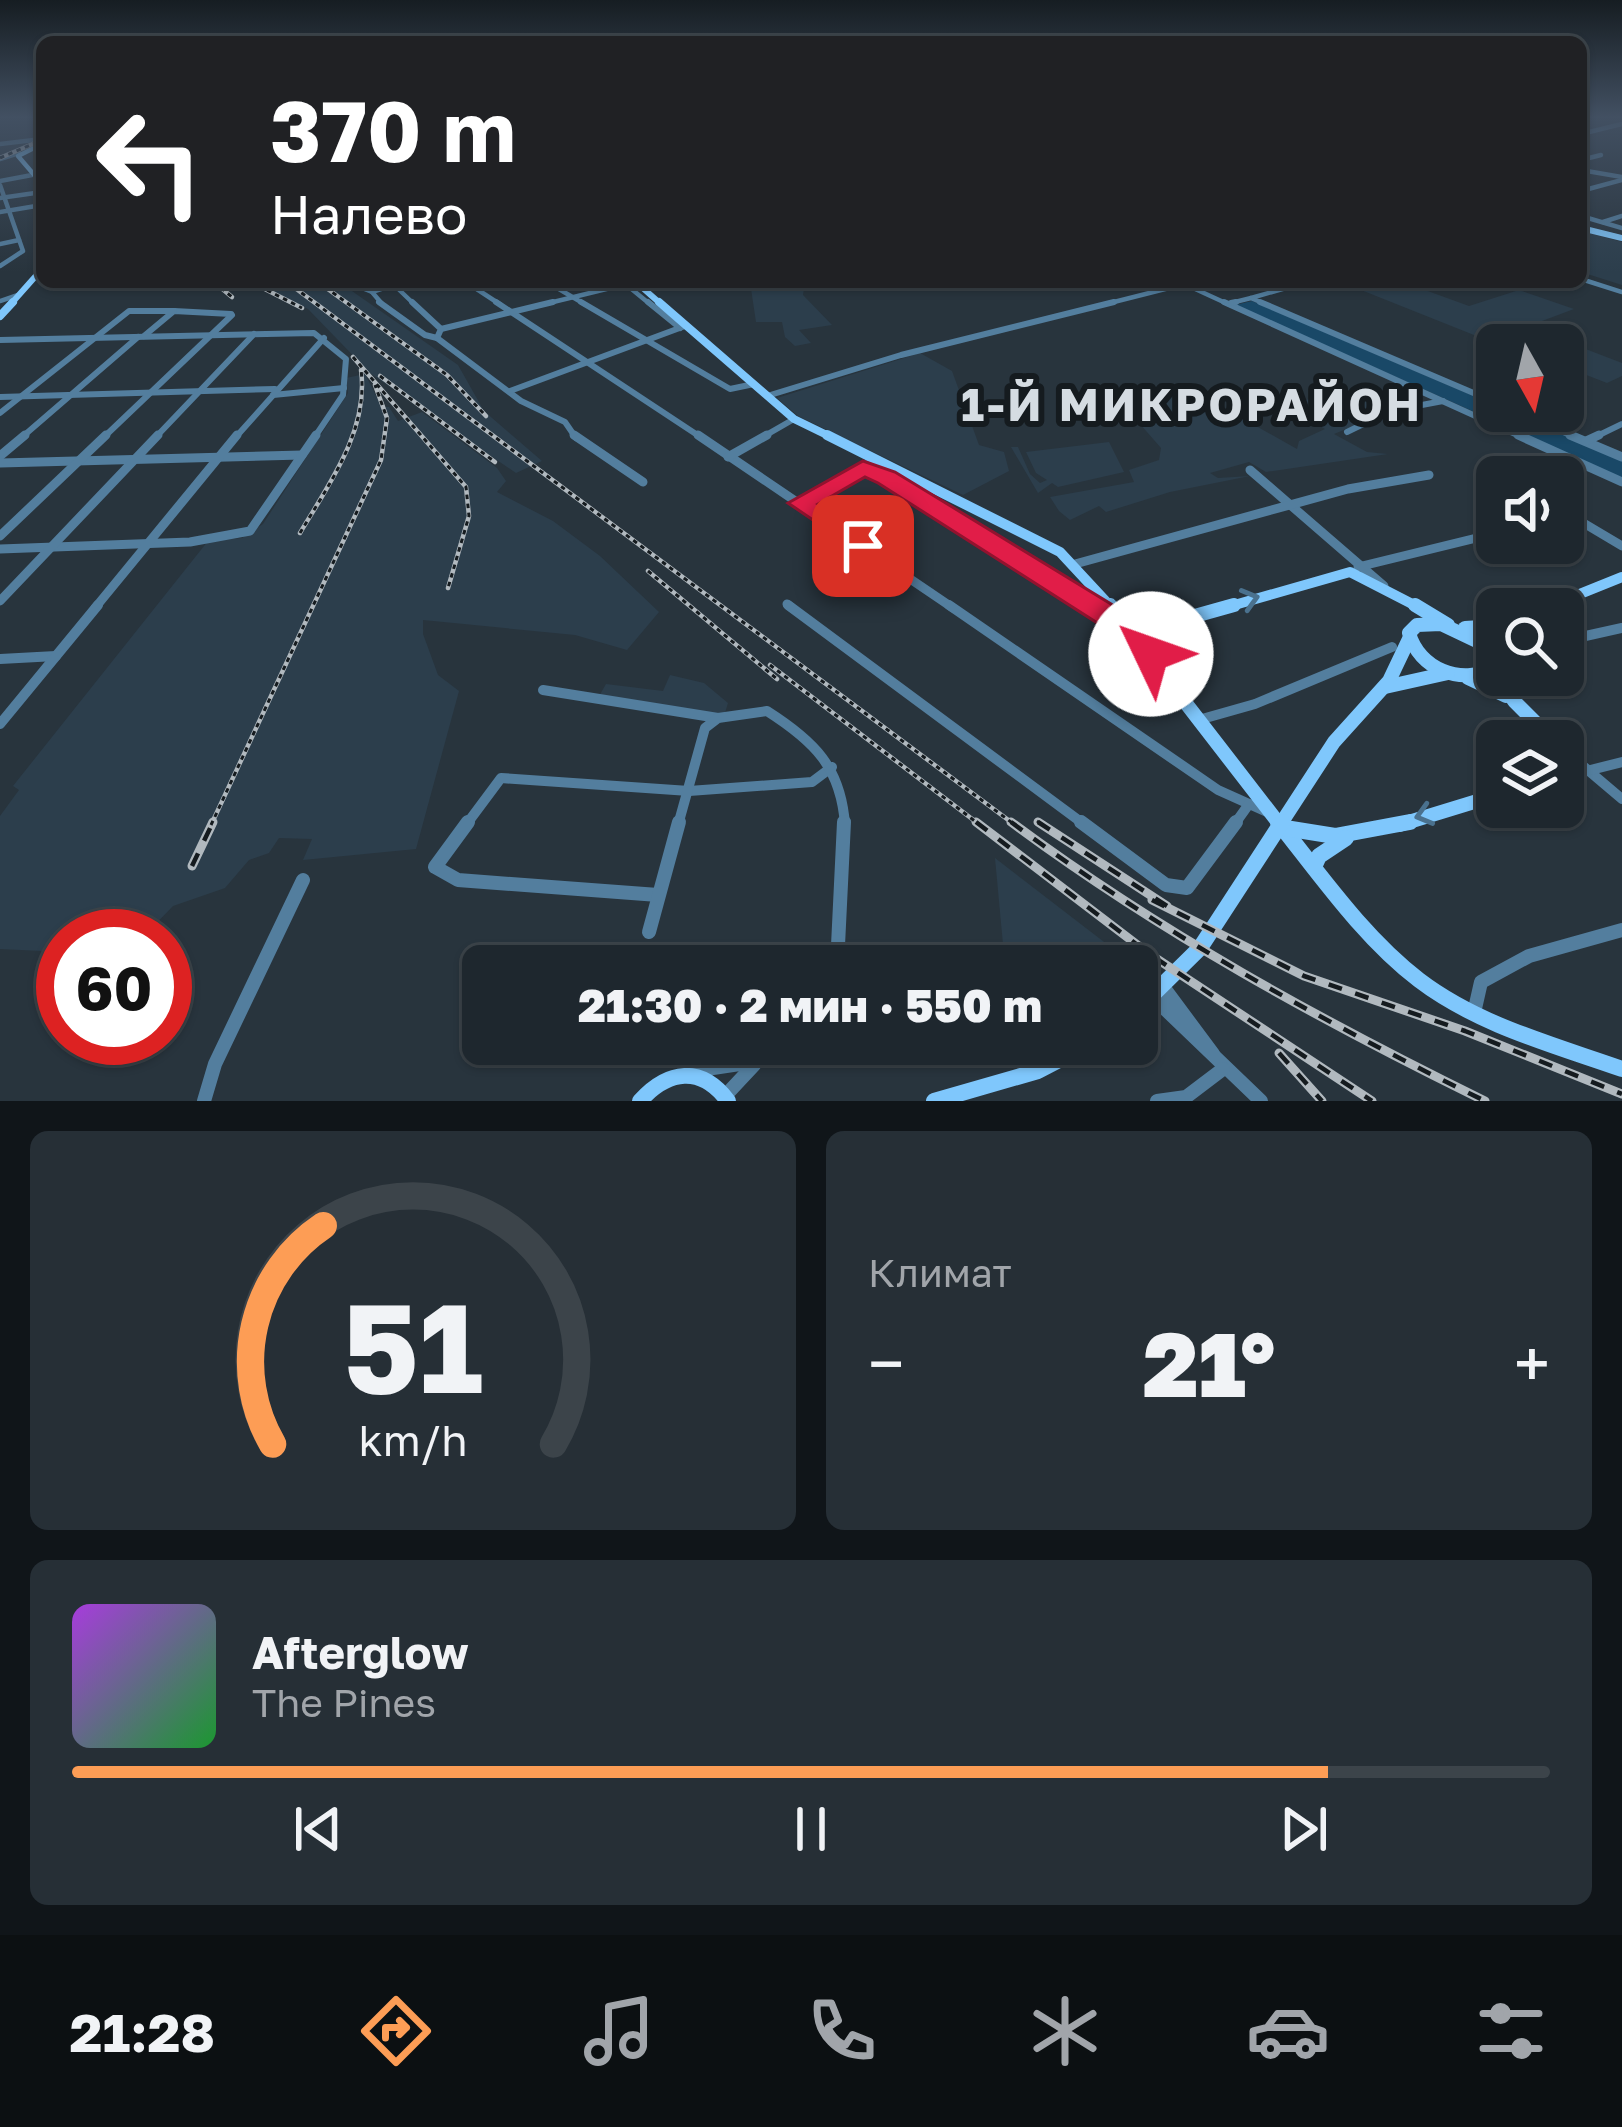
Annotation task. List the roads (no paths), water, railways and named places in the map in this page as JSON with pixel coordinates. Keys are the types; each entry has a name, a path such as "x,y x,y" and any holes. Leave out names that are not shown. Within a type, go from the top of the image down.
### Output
{"main road":[{"path":"28,169 36,181"},
{"path":"1587,229 1622,238"},
{"path":"0,316 36,276"},
{"path":"641,288 794,419 869,464 1017,527 1075,564 1202,719 1273,818 1398,963 1474,1012 1622,1069"},
{"path":"1121,617 1159,626 1342,572 1384,586 1476,638"},
{"path":"1584,592 1622,577"},
{"path":"1402,599 1409,636 1422,658 1514,701"},
{"path":"1158,990 1202,949 1235,906 1333,742 1404,661 1409,636 1424,624 1476,626"},
{"path":"1151,654 1159,626"},
{"path":"1382,689 1414,677 1476,676"},
{"path":"1511,696 1533,720"},
{"path":"1314,867 1328,848 1352,836 1476,801"},
{"path":"1273,818 1318,837 1352,836"},
{"path":"934,1101 1050,1065"},
{"path":"640,1100 662,1079 687,1072 716,1083 726,1098"}],"street":[{"path":"1587,171 1622,178"},
{"path":"0,266 23,250 4,212 0,183 32,176"},
{"path":"1587,189 1622,178"},
{"path":"1,198 36,189"},
{"path":"4,212 36,206"},
{"path":"1603,222 1622,216"},
{"path":"1587,218 1622,228"},
{"path":"0,244 19,240"},
{"path":"1587,281 1622,292"},
{"path":"363,288 375,292"},
{"path":"390,288 370,296 425,335 600,288"},
{"path":"395,288 439,333 510,391 565,422 577,439 643,482"},
{"path":"474,288 801,503 1218,790 1273,818"},
{"path":"557,288 730,389 754,384"},
{"path":"631,288 683,327"},
{"path":"767,396 901,355 1162,288"},
{"path":"1193,288 1622,482"},
{"path":"1228,304 1286,288"},
{"path":"0,298 18,295"},
{"path":"1251,298 1476,395"},
{"path":"0,413 129,311 232,315 0,536"},
{"path":"0,460 174,311"},
{"path":"510,391 683,327"},
{"path":"0,340 314,333 346,359 344,388 250,531 150,543 0,548"},
{"path":"0,601 204,392 254,334"},
{"path":"0,724 324,338"},
{"path":"0,397 344,388"},
{"path":"1348,432 1392,410 1408,406 1424,410 1443,401"},
{"path":"728,457 794,419"},
{"path":"1586,441 1622,424"},
{"path":"1565,432 1622,457"},
{"path":"0,460 302,454"},
{"path":"801,503 869,464 1110,617 1121,617"},
{"path":"1250,470 1384,586"},
{"path":"1075,564 1292,504 1429,475"},
{"path":"1584,526 1622,546"},
{"path":"1342,572 1476,538"},
{"path":"788,604 1166,885 1187,888 1250,804"},
{"path":"1584,636 1622,628"},
{"path":"1202,719 1255,704 1392,647"},
{"path":"0,659 56,656"},
{"path":"543,690 718,718 766,711 811,741 832,767 843,818 838,945"},
{"path":"649,932 705,728 718,718"},
{"path":"1584,771 1622,761"},
{"path":"658,895 458,880 435,867 501,778 689,791 812,782 832,767"},
{"path":"1584,767 1622,799"},
{"path":"204,1101 215,1064 303,880"},
{"path":"1474,1012 1481,982 1529,956 1622,930"},
{"path":"1158,982 1223,1069"},
{"path":"1158,1003 1261,1101"},
{"path":"687,1072 733,1065"},
{"path":"726,1098 755,1065"},
{"path":"1157,1101 1187,1099 1223,1069"}],"railway":[{"path":"221,288 232,297"},
{"path":"263,288 302,308"},
{"path":"295,288 1015,825"},
{"path":"326,288 447,375 486,416"},
{"path":"353,357 466,487 469,516 448,588"},
{"path":"300,533 353,435 362,392 361,370"},
{"path":"380,376 495,462"},
{"path":"211,825 381,460 387,418 375,385"},
{"path":"648,571 777,679"},
{"path":"770,665 980,825"},
{"path":"1037,821 1043,825"},
{"path":"192,866 213,822"},
{"path":"976,822 1148,953 1372,1101"},
{"path":"1011,822 1124,901 1242,972 1485,1101"},
{"path":"1038,822 1167,906"},
{"path":"1152,900 1304,976 1465,1031 1622,1094"},
{"path":"1279,1053 1322,1101"}],"district":[{"name":"1-Й МИКРОРАЙОН","path":"1192,404"}]}
